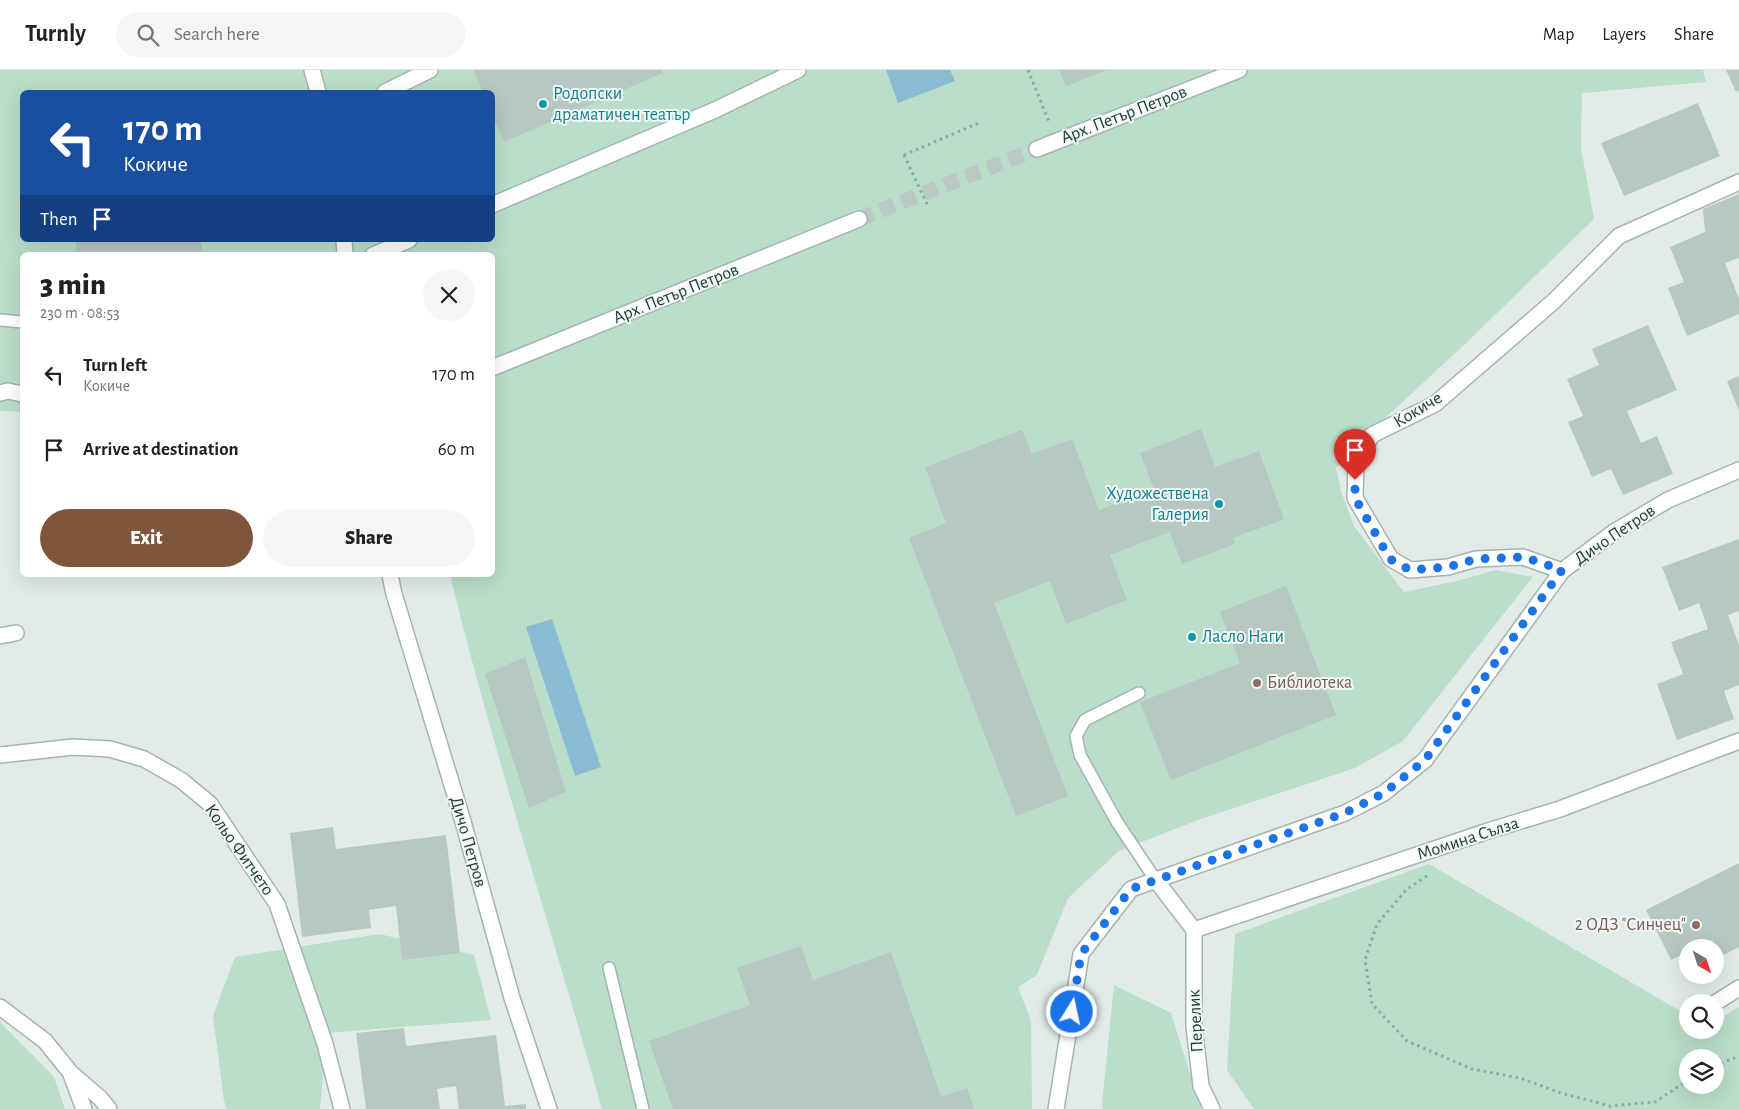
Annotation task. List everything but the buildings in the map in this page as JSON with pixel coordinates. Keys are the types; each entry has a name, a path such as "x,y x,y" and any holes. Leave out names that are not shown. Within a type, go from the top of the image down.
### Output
{"street":[{"path":"312,70 317,90"},
{"path":"389,90 430,70"},
{"path":"495,203 715,110 798,70"},
{"name":"Арх. Петър Петров","path":"1037,149 1239,70"},
{"name":"Кокиче","path":"1562,570 1524,557 1476,559 1448,567 1410,570 1390,559 1355,498 1356,462 1372,435 1434,404 1554,301 1619,236 1739,182"},
{"name":"Арх. Петър Петров","path":"495,367 859,219"},
{"path":"380,252 404,242"},
{"path":"0,393 20,394"},
{"name":"Дичо Петров","path":"1056,1109 1081,954 1131,889 1345,813 1384,793 1425,760 1562,570 1614,532 1668,500 1739,470"},
{"name":"Дичо Петров","path":"390,577 462,818 512,998 549,1109"},
{"path":"0,636 16,633"},
{"name":"Момина Сълза","path":"1194,930 1488,831 1560,809 1739,741"},
{"name":"Кольо Фитчето","path":"0,755 73,747 110,749 144,759 181,780 210,804 277,904 325,1044 342,1109"},
{"path":"1155,879 1194,930"},
{"name":"Перелик","path":"1194,930 1194,1026 1201,1086 1212,1109"},
{"path":"1724,997 1739,988"},
{"path":"0,1007 45,1041 70,1072 100,1098 109,1109"},
{"path":"70,1072 84,1109"}],"lane":[{"path":"0,320 20,322"},
{"path":"1139,693 1085,720 1076,736 1080,755 1117,822 1155,879"},
{"path":"609,968 643,1109"}],"path":[{"path":"1028,70 1057,141"},
{"path":"928,206 904,155 981,122"},
{"path":"1430,874 1407,889 1377,924 1365,960 1372,1004 1407,1041 1472,1068 1520,1078 1561,1093 1610,1106 1655,1102 1679,1086"},
{"path":"1724,1062 1739,1056"}],"green space":[{"path":"0,70 1703,70 1706,82 1582,93 1581,148 1594,219 1464,345 1354,447 1336,468 1341,491 1354,526 1404,592 1457,581 1496,570 1533,577 1403,741 1355,768 1198,820 1119,851 1068,898 1037,975 1018,987 1031,1021 1032,1109 602,1109 504,776 451,577 495,577 495,252 20,252 20,412 0,411"},
{"path":"1429,864 1679,1010 1679,1039 1724,1039 1724,1016 1739,1007 1739,1109 1254,1109 1227,1070 1235,934"},
{"path":"379,934 474,955 491,1020 327,1033 320,1109 227,1109 224,1101 213,1016 235,957"},
{"path":"1114,985 1171,1013 1201,1109 1103,1109"},
{"path":"0,1022 54,1077 65,1109 0,1109"}],"water":[{"path":"886,70 950,70 955,81 898,103"},
{"path":"552,619 601,767 575,776 526,627"}],"tunnel":[{"path":"859,219 1037,149"}],"place":[{"name":"Родопски драматичен театър","path":"543,104"},
{"name":"Художествена Галерия","path":"1219,504"},
{"name":"Ласло Наги","path":"1192,637"},
{"name":"Библиотека","path":"1257,683"},
{"name":"2 ОДЗ \"Синчец\"","path":"1696,925"}],"route":[{"path":"1072,1012 1081,954 1131,889 1345,813 1384,793 1425,760 1562,570 1524,557 1476,559 1448,567 1410,570 1390,559 1355,498 1355,480"}]}
